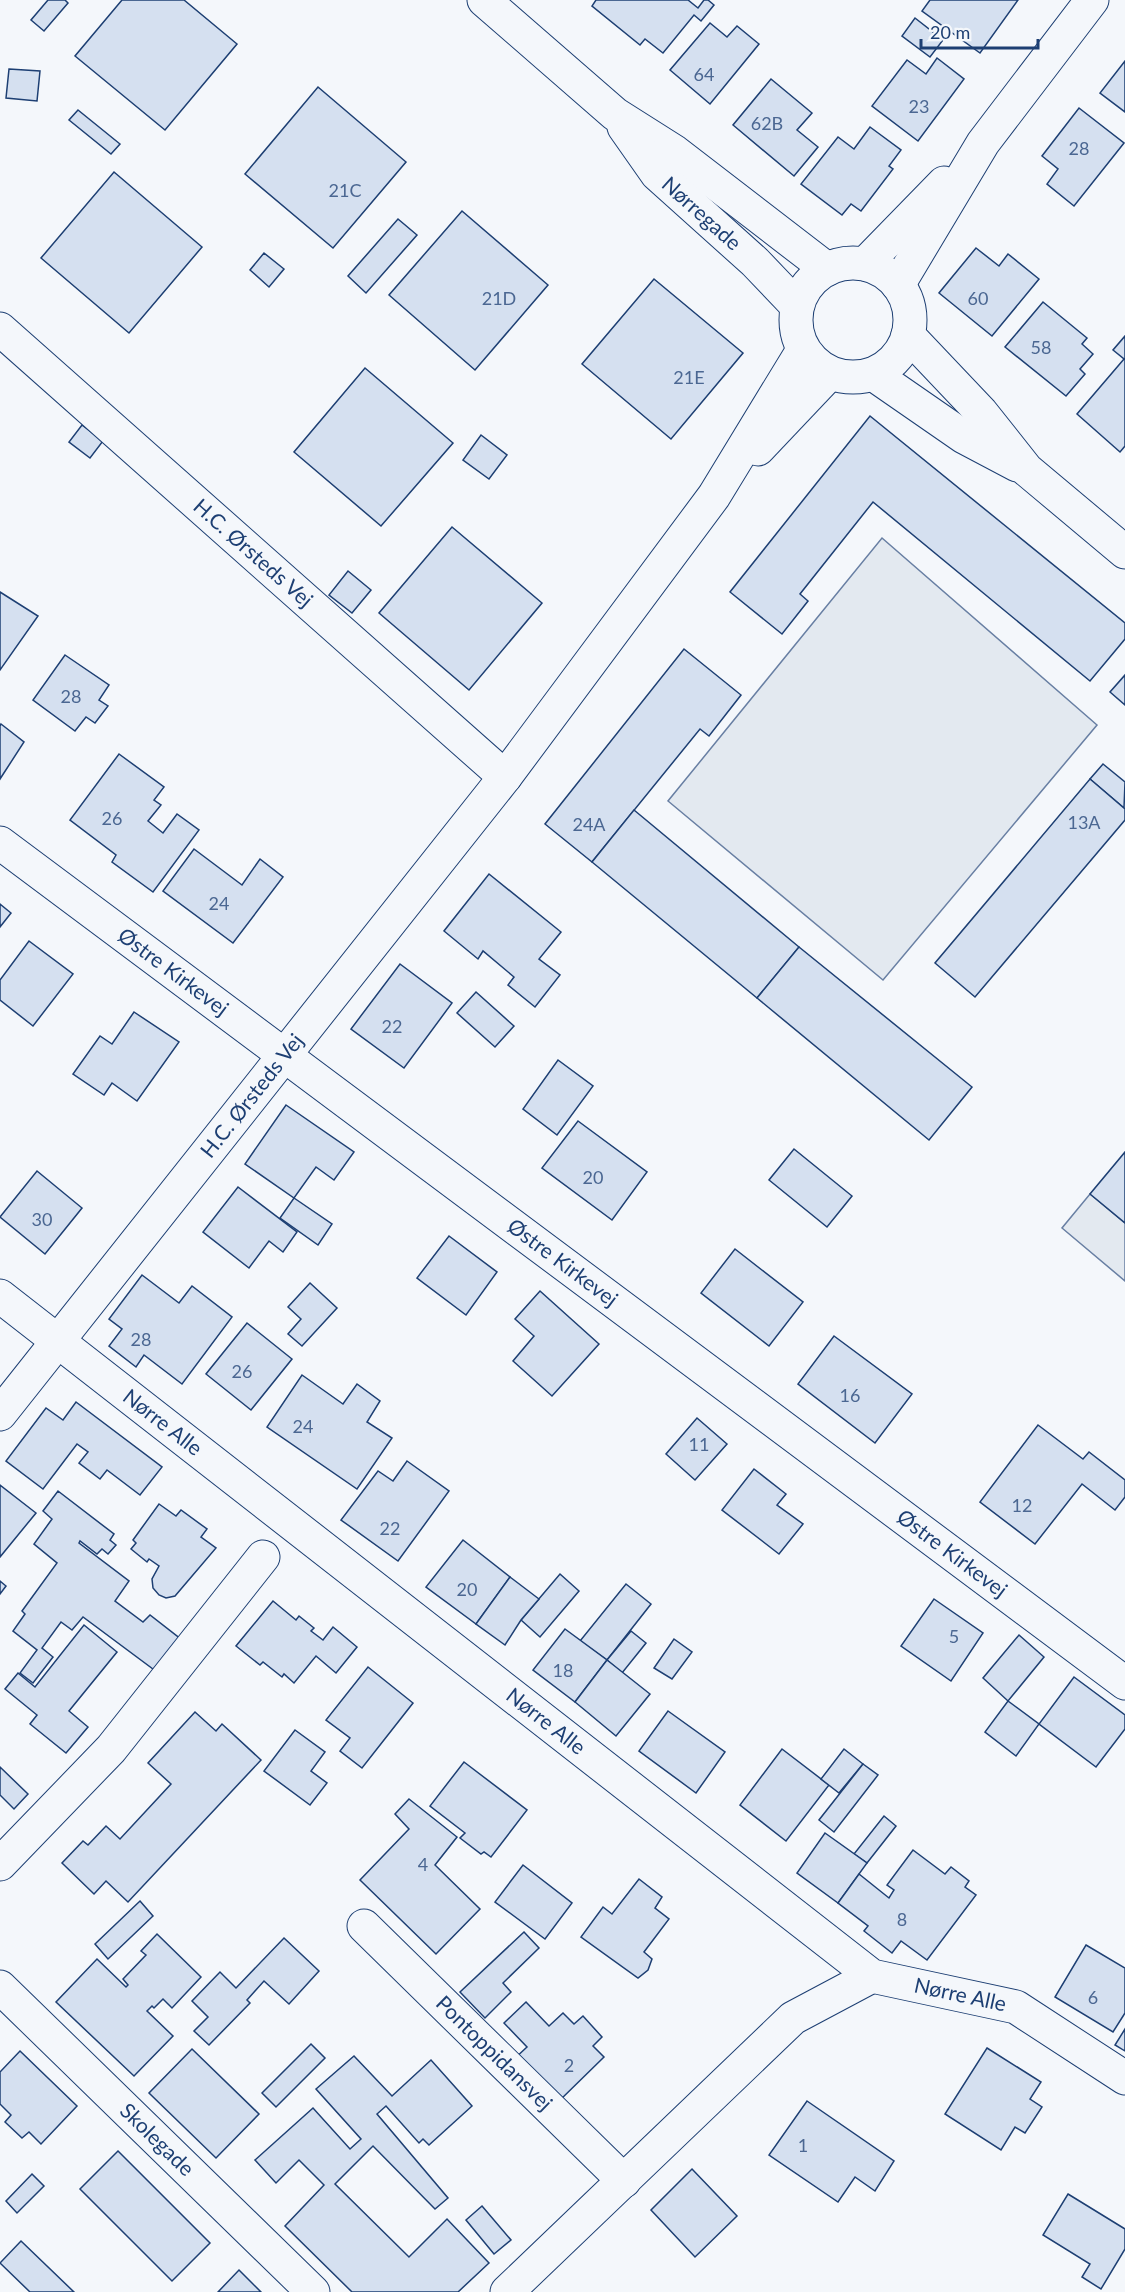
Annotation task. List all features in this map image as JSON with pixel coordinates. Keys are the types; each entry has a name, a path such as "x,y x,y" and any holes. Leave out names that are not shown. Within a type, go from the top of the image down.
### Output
{"street":[{"name":"Nørregade","path":"484,0 615,114 675,152 827,269"},
{"path":"898,285 983,143 1092,0"},
{"name":"Nørregade","path":"615,114 657,174 755,262 797,306"},
{"path":"865,264 983,143"},
{"path":"846,263 865,264 883,272 898,285 906,300 910,318 908,335 895,359 885,368 873,374 844,377 830,373 815,364 803,350 797,336 797,306 803,291 814,278 827,269 846,263"},
{"name":"H.C. Ørsteds Vej","path":"0,329 505,777"},
{"path":"908,335 981,412 1027,470 1125,552"},
{"name":"H.C. Ørsteds Vej","path":"0,1414 505,777 714,496 803,350"},
{"name":"H.C. Ørsteds Vej","path":"714,496 830,373"},
{"path":"873,374 964,437 1027,470"},
{"name":"Østre Kirkevej","path":"0,843 1125,1683"},
{"name":"Nørre Alle","path":"0,1296 872,1976 1016,2007 1125,2078"},
{"path":"0,1864 111,1749 263,1557"},
{"name":"Pontoppidansvej","path":"364,1926 624,2181"},
{"path":"507,2292 793,2018 872,1976"},
{"name":"Skolegade","path":"0,1987 313,2292"}],"shaded area":[{"path":"882,538 1097,725 883,980 668,801"},
{"path":"1090,1194 1125,1223 1125,1281 1062,1228"}],"building":[{"path":"48,0 65,0 68,3 44,31 31,20"},
{"path":"122,0 184,0 237,44 165,130 75,56"},
{"path":"596,0 688,0 698,8 704,0 708,0 714,5 701,21 694,15 663,53 645,39 640,45 592,6"},
{"path":"930,0 1018,0 980,53 922,11"},
{"path":"915,18 943,40 930,57 902,36"},
{"path":"710,23 727,37 737,26 759,44 710,104 670,70"},
{"path":"937,58 964,79 918,141 872,106 907,60 926,74"},
{"path":"1125,61 1125,112 1100,93"},
{"path":"9,69 40,71 37,101 6,98"},
{"path":"771,79 812,113 797,130 818,147 794,176 733,125"},
{"path":"318,87 406,162 333,248 245,174"},
{"path":"1079,108 1124,143 1074,206 1047,184 1058,169 1042,156"},
{"path":"78,110 120,144 111,154 69,120"},
{"path":"870,127 901,150 889,166 893,169 861,211 851,204 842,215 801,184 838,137 854,149"},
{"path":"114,172 202,247 129,333 41,258"},
{"path":"462,211 548,285 475,370 389,295"},
{"path":"398,219 417,235 366,293 348,276"},
{"path":"976,248 999,266 1008,254 1039,279 992,336 939,293"},
{"path":"264,253 284,269 269,287 250,270"},
{"path":"654,279 743,353 671,439 582,364"},
{"path":"1043,302 1087,338 1082,344 1093,354 1080,369 1085,374 1066,396 1005,347"},
{"path":"1125,336 1125,446 1120,452 1077,414 1124,359 1113,350"},
{"path":"365,368 453,443 381,526 294,452"},
{"path":"870,416 1125,623 1125,639 1090,681 873,502 800,594 808,601 782,634 730,592"},
{"path":"82,425 103,441 90,458 69,442"},
{"path":"481,435 507,455 489,479 463,460"},
{"path":"452,527 542,603 469,690 379,613"},
{"path":"348,571 371,590 352,613 329,595"},
{"path":"0,592 38,616 0,670"},
{"path":"684,649 741,695 709,736 700,729 592,862 545,824"},
{"path":"65,655 109,685 99,700 108,706 95,723 86,717 75,731 33,700"},
{"path":"1125,675 1125,705 1110,692"},
{"path":"1,724 24,742 0,779 0,726"},
{"path":"119,754 164,787 154,800 161,805 148,821 163,833 177,814 199,830 153,892 112,862 116,855 70,820"},
{"path":"1103,764 1125,782 1124,808 1090,779"},
{"path":"1090,779 1125,809 1125,820 975,997 935,963"},
{"path":"634,810 799,947 757,998 592,862"},
{"path":"194,849 242,885 260,859 283,877 233,943 163,891"},
{"path":"489,874 561,932 539,959 560,975 535,1007 508,985 514,977 483,951 478,959 444,931"},
{"path":"0,904 11,913 0,927"},
{"path":"29,941 73,974 33,1026 0,1000 0,980"},
{"path":"799,947 972,1087 929,1140 757,998"},
{"path":"400,964 452,1003 404,1068 351,1029"},
{"path":"476,992 514,1026 495,1047 457,1013"},
{"path":"134,1012 179,1042 137,1101 112,1083 104,1095 73,1074 100,1036 112,1044"},
{"path":"558,1060 593,1086 557,1135 523,1109"},
{"path":"286,1105 354,1152 334,1180 316,1167 294,1198 245,1164"},
{"path":"578,1121 647,1172 612,1220 542,1168"},
{"path":"794,1149 852,1196 827,1227 769,1180"},
{"path":"1125,1152 1125,1223 1090,1194"},
{"path":"37,1171 82,1208 45,1254 0,1217"},
{"path":"238,1187 297,1232 283,1252 269,1241 249,1268 203,1232"},
{"path":"294,1198 332,1224 318,1245 280,1218"},
{"path":"449,1236 497,1272 466,1315 417,1278"},
{"path":"735,1249 803,1302 769,1346 701,1293"},
{"path":"142,1275 179,1303 192,1286 232,1317 182,1384 144,1355 136,1367 109,1346 122,1329 109,1319"},
{"path":"310,1283 337,1308 302,1346 288,1334 301,1319 288,1307"},
{"path":"540,1291 599,1344 552,1396 513,1361 534,1336 515,1319"},
{"path":"247,1323 292,1359 251,1410 206,1374"},
{"path":"834,1336 912,1394 875,1443 798,1384"},
{"path":"302,1375 343,1404 357,1384 380,1401 367,1422 392,1438 357,1489 267,1427"},
{"path":"76,1402 162,1467 140,1495 107,1470 100,1479 79,1463 88,1452 77,1444 43,1489 6,1461 46,1408 63,1420"},
{"path":"697,1418 727,1444 695,1480 666,1454"},
{"path":"1038,1425 1083,1459 1089,1452 1125,1480 1125,1497 1115,1510 1082,1484 1035,1544 980,1502"},
{"path":"407,1461 449,1491 398,1561 341,1520 378,1471 393,1481"},
{"path":"754,1469 786,1494 777,1505 803,1524 779,1554 722,1510"},
{"path":"0,1485 36,1513 0,1557"},
{"path":"58,1491 114,1534 110,1540 116,1545 108,1554 102,1549 97,1554 80,1541 79,1543 129,1581 115,1601 143,1622 150,1615 182,1640 157,1672 83,1617 72,1630 61,1622 42,1648 53,1657 33,1683 20,1673 37,1650 13,1631 25,1614 22,1611 57,1563 34,1544 52,1519 43,1511"},
{"path":"159,1504 176,1516 181,1510 207,1529 201,1537 216,1548 175,1596 166,1598 159,1595 153,1588 152,1579 159,1566 149,1559 147,1562 131,1549 136,1543 133,1540"},
{"path":"463,1540 510,1577 476,1624 426,1587"},
{"path":"560,1574 579,1591 540,1637 521,1620"},
{"path":"510,1577 539,1599 521,1620 505,1645 476,1624"},
{"path":"0,1581 6,1586 0,1594"},
{"path":"626,1584 651,1604 607,1660 580,1641"},
{"path":"934,1599 983,1633 951,1681 901,1646"},
{"path":"273,1601 296,1620 299,1616 314,1628 311,1631 323,1640 333,1627 357,1647 336,1673 316,1656 294,1683 284,1674 282,1677 263,1662 260,1665 236,1646"},
{"path":"84,1625 117,1652 69,1711 88,1727 66,1753 30,1724 37,1715 5,1689 18,1673 35,1687"},
{"path":"565,1629 607,1660 575,1702 533,1670"},
{"path":"631,1631 646,1643 622,1673 607,1660"},
{"path":"1019,1635 1044,1657 1008,1701 983,1678"},
{"path":"674,1639 692,1652 672,1679 654,1668"},
{"path":"607,1660 650,1694 616,1736 575,1702"},
{"path":"368,1667 413,1703 362,1768 340,1751 350,1738 326,1720"},
{"path":"1074,1677 1125,1715 1125,1729 1096,1767 1039,1724"},
{"path":"1008,1701 1039,1724 1016,1756 985,1732"},
{"path":"668,1711 725,1752 696,1793 639,1751"},
{"path":"195,1712 216,1731 222,1724 261,1760 128,1902 106,1881 94,1894 62,1863 83,1841 88,1845 106,1826 120,1839 171,1784 148,1763"},
{"path":"295,1730 325,1752 311,1771 327,1783 310,1805 264,1771"},
{"path":"782,1749 829,1785 786,1841 740,1805"},
{"path":"844,1749 863,1764 839,1793 821,1779"},
{"path":"464,1762 527,1810 491,1857 484,1852 481,1854 460,1838 465,1833 430,1806"},
{"path":"863,1764 878,1775 834,1832 819,1820"},
{"path":"0,1767 28,1794 14,1809 0,1795"},
{"path":"409,1799 457,1837 435,1865 480,1909 436,1954 360,1880 409,1829 395,1814"},
{"path":"884,1816 896,1826 867,1863 854,1854"},
{"path":"825,1833 867,1863 838,1903 797,1873"},
{"path":"913,1850 945,1874 951,1867 969,1881 965,1887 976,1895 927,1960 901,1941 892,1953 864,1931 868,1926 838,1903 859,1874 889,1898 894,1890 887,1885"},
{"path":"523,1865 572,1903 545,1939 495,1902"},
{"path":"639,1879 662,1897 655,1908 669,1919 644,1952 652,1959 648,1970 638,1978 581,1937 603,1907 612,1914"},
{"path":"140,1901 153,1916 108,1959 95,1944"},
{"path":"524,1932 539,1948 503,1983 511,1992 485,2018 460,1992"},
{"path":"157,1934 201,1977 172,2008 163,1999 147,2011 173,2036 134,2076 56,2002 97,1959 126,1987 128,1985 123,1979 146,1955 141,1951"},
{"path":"284,1938 319,1971 289,2004 264,1981 247,2000 250,2003 209,2045 194,2031 208,2017 192,2001 220,1972 236,1988"},
{"path":"1086,1945 1125,1968 1125,2013 1113,2032 1055,1997"},
{"path":"526,2002 549,2026 563,2013 574,2024 583,2016 602,2037 593,2046 604,2057 556,2104 513,2060 527,2047 504,2023"},
{"path":"1125,2029 1125,2051 1115,2045"},
{"path":"311,2044 325,2058 276,2107 262,2093"},
{"path":"987,2048 1041,2082 1030,2099 1042,2107 1025,2133 1015,2127 1001,2150 945,2114"},
{"path":"192,2049 259,2114 216,2158 149,2093"},
{"path":"20,2051 77,2106 41,2144 29,2132 22,2138 5,2122 11,2115 0,2104 0,2072"},
{"path":"354,2056 392,2096 431,2060 472,2106 429,2145 423,2139 419,2143 386,2106 377,2114 448,2198 435,2209 373,2146 335,2184 409,2257 447,2219 489,2263 458,2292 352,2292 285,2226 324,2185 299,2160 276,2183 255,2160 313,2108 350,2149 361,2139 316,2089"},
{"path":"807,2101 894,2161 875,2191 855,2177 838,2202 769,2155"},
{"path":"118,2151 210,2243 172,2281 80,2189"},
{"path":"692,2169 737,2216 695,2257 651,2210"},
{"path":"32,2174 44,2186 17,2213 6,2201"},
{"path":"1068,2194 1125,2229 1125,2249 1101,2289 1082,2277 1090,2264 1043,2235"},
{"path":"482,2206 511,2240 494,2254 466,2220"},
{"path":"21,2241 74,2292 30,2292 0,2263"},
{"path":"239,2270 261,2292 218,2292"}]}
